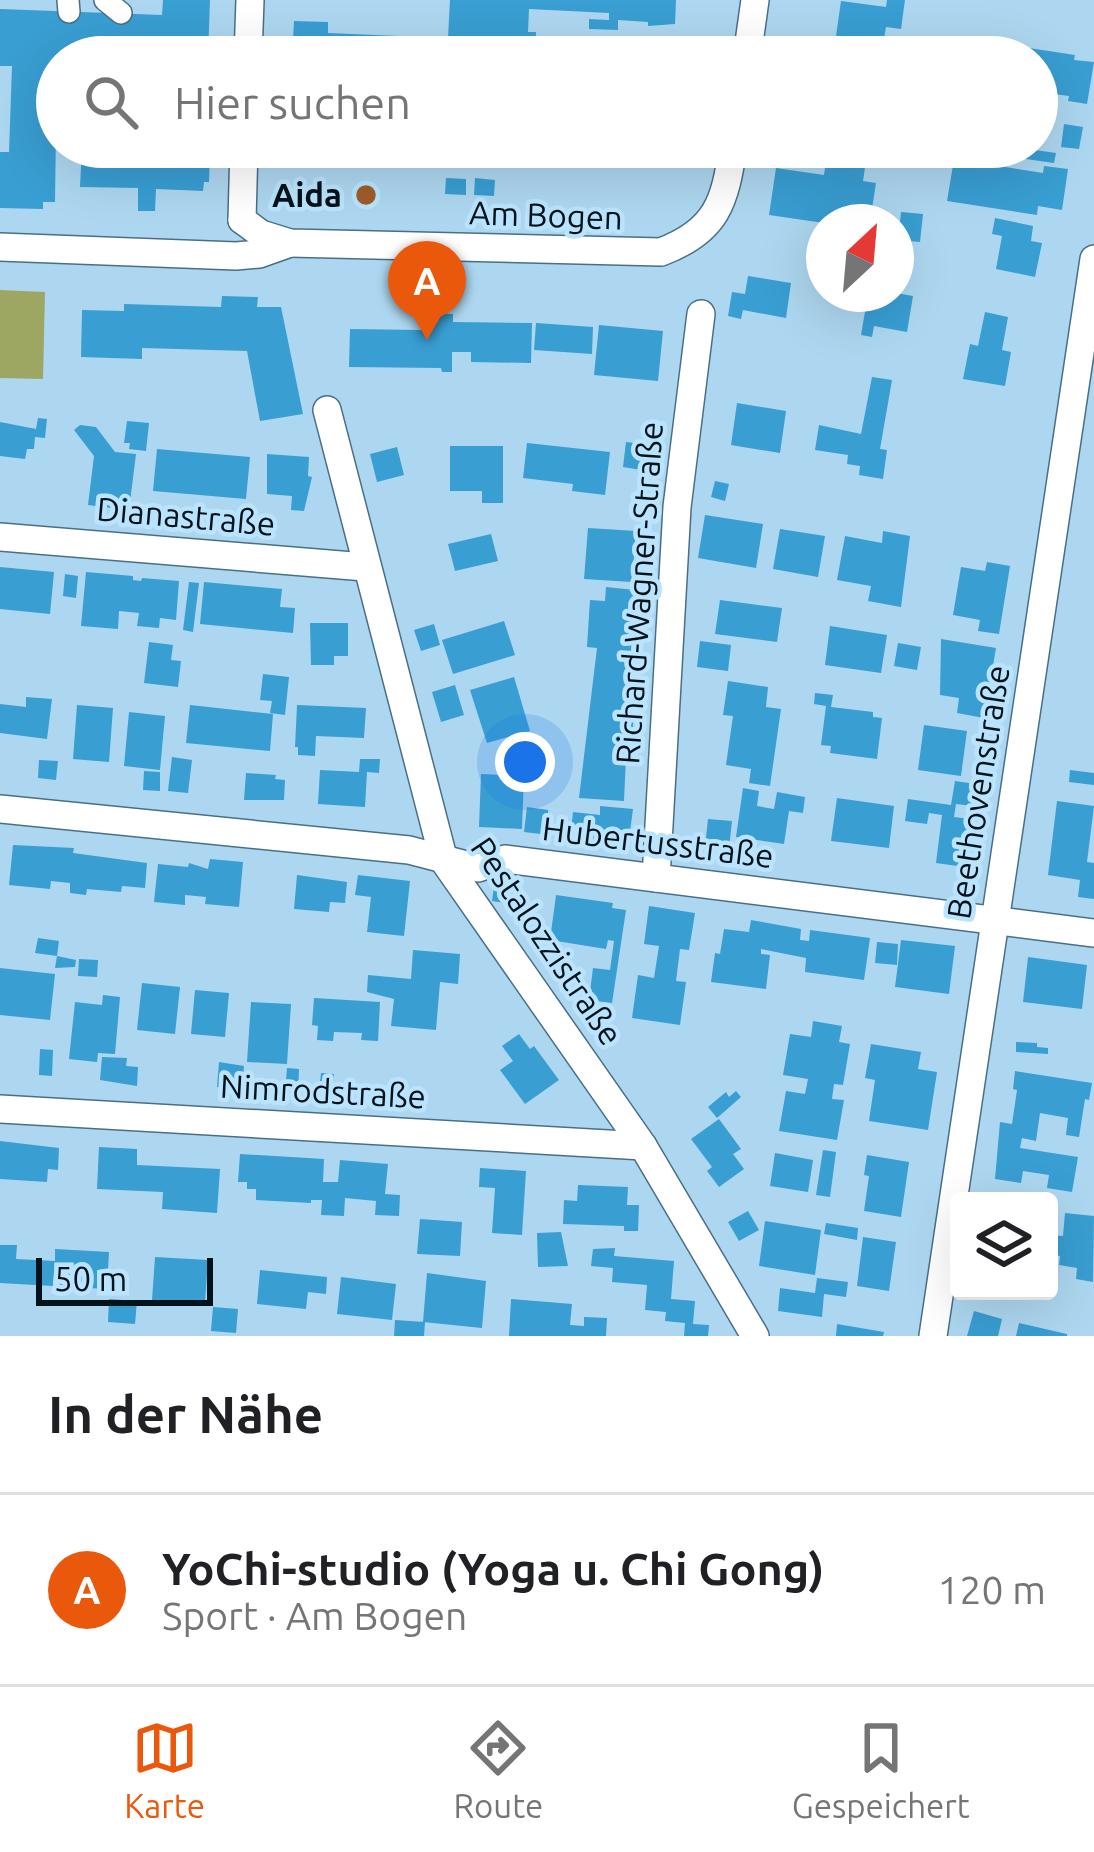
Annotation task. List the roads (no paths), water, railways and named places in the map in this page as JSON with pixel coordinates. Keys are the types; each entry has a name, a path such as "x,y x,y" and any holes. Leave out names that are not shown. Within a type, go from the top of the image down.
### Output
{"street":[{"path":"249,36 250,0"},
{"path":"750,36 755,0"},
{"path":"209,254 227,243 242,220 243,168"},
{"name":"Am Bogen","path":"242,220 261,235 290,244 661,252 682,244 715,215 726,194 730,168"},
{"name":"Am Bogen","path":"0,247 259,254 290,244"},
{"name":"Beethovenstraße","path":"933,1336 1094,259"},
{"name":"Richard-Wagner-Straße","path":"656,878 670,596 701,314"},
{"name":"Pestalozzistraße","path":"327,410 445,861 643,1146 755,1336"},
{"name":"Dianastraße","path":"0,536 365,567"},
{"name":"Hubertusstraße","path":"0,809 409,850 478,868 505,859 1094,933"},
{"name":"Nimrodstraße","path":"0,1109 643,1146"}],"place":[{"name":"Aida","path":"366,195"},
{"name":"YoChi-studio (Yoga u. Chi Gong)","path":"427,340"}]}
